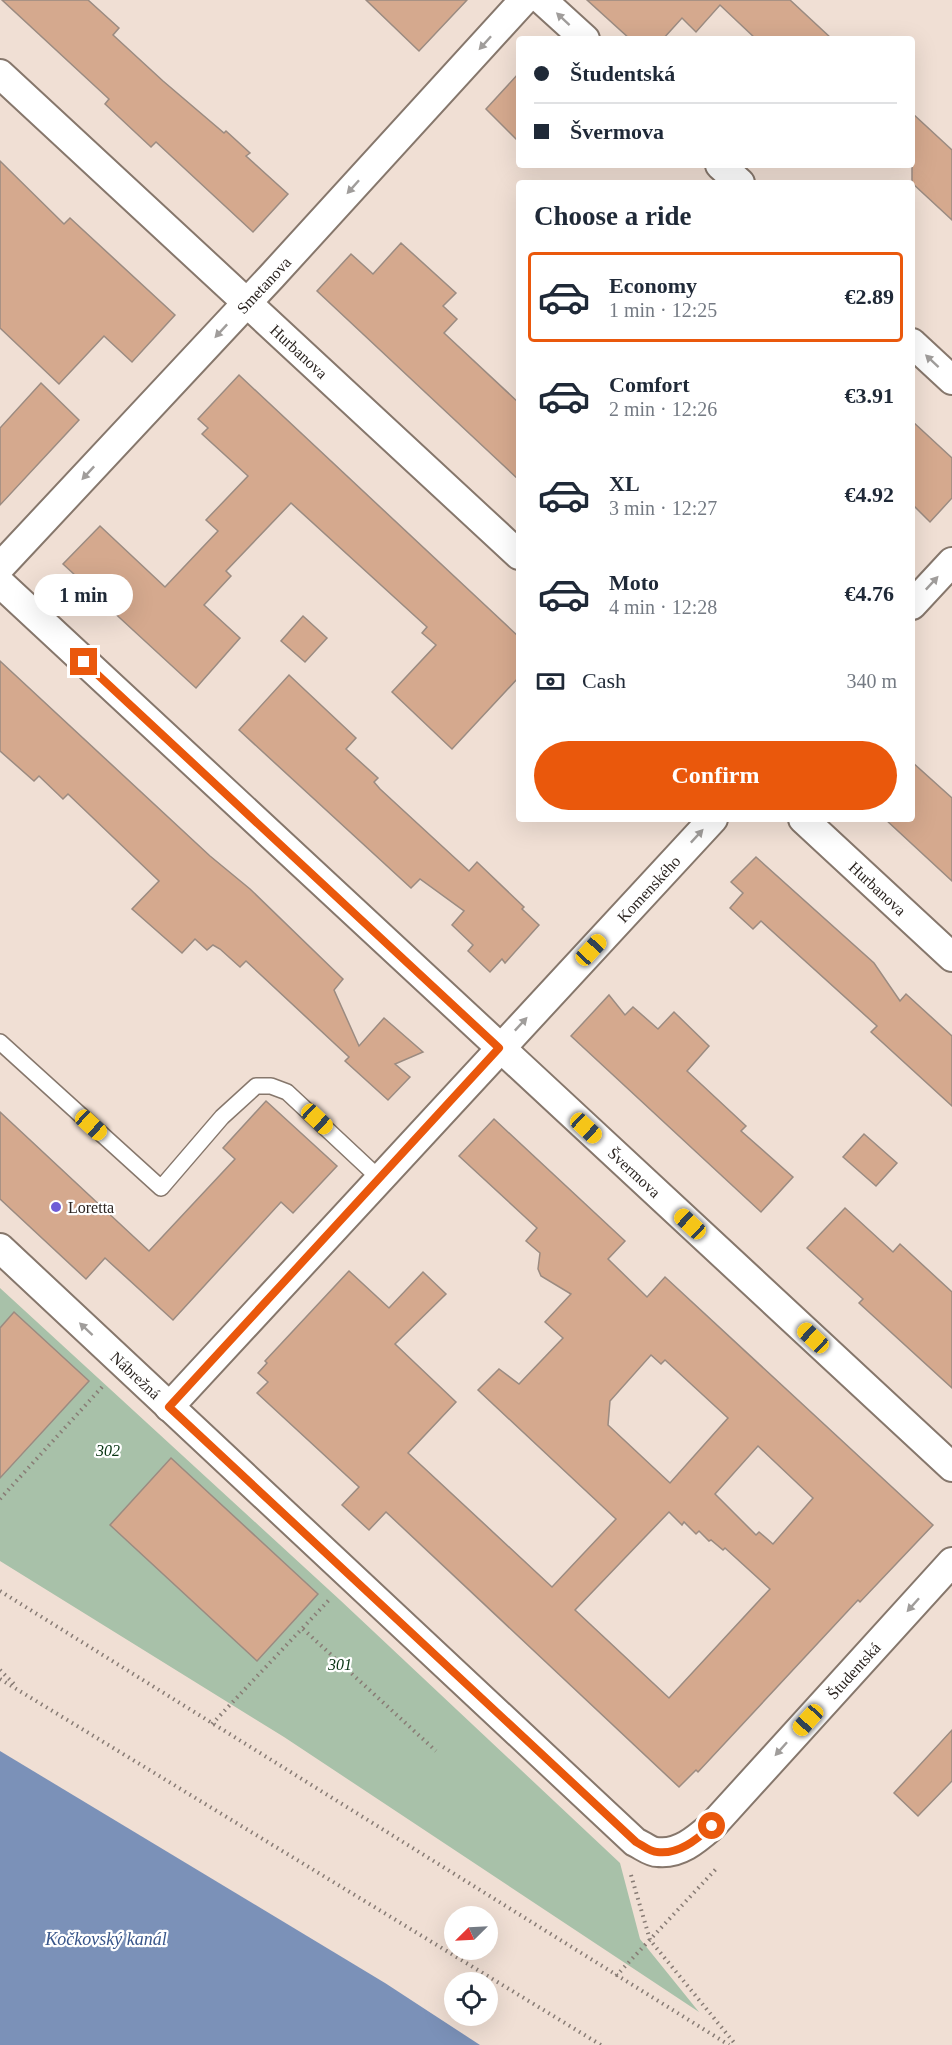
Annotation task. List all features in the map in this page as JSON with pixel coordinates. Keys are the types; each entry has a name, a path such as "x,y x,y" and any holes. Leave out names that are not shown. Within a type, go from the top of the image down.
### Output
{"street":[{"name":"Smetanova","path":"0,567 248,302 524,0"},
{"path":"542,0 582,36"},
{"name":"Hurbanova","path":"0,74 516,552"},
{"path":"723,168 737,180"},
{"path":"915,346 952,380"},
{"path":"915,602 952,562"},
{"name":"Švermova","path":"0,583 952,1467"},
{"name":"Komenského","path":"169,1407 709,822"},
{"name":"Hurbanova","path":"806,822 952,957"},
{"name":"Nábrežná","path":"0,1248 636,1842 656,1852 674,1850"},
{"name":"Študentská","path":"674,1850 694,1842 712,1826 952,1562"}],"lane":[{"path":"0,1042 160,1188 228,1112 256,1086 271,1086 288,1092 380,1178"}],"path":[{"path":"0,1499 109,1380"},
{"path":"0,1591 729,2045"},
{"path":"212,1724 331,1599"},
{"path":"303,1629 436,1751"},
{"path":"0,1670 20,1689"},
{"path":"0,1678 600,2045"},
{"path":"627,1863 650,1940 736,2045"},
{"path":"616,1976 716,1869"}],"green space":[{"path":"0,1288 340,1600 620,1863 640,1939 699,2012 284,1737 0,1561"}],"water":[{"name":"Kočkovský kanál","path":"0,1751 385,1983 444,2022 444,2026 451,2026 480,2045 0,2045"}],"building":[{"path":"2,0 88,0 119,28 113,35 224,133 226,131 250,153 246,156 288,194 253,232 156,142 151,147 105,104 109,99"},
{"path":"366,0 467,0 419,51"},
{"path":"587,0 790,0 829,36 753,36 720,5 696,32 682,18 666,36 627,36"},
{"path":"516,76 516,139 486,109"},
{"path":"915,116 952,150 952,220 915,186 915,180 912,180 912,168 915,168"},
{"path":"0,161 64,224 70,218 175,315 132,362 104,336 59,384 0,328"},
{"path":"401,243 456,293 443,306 457,319 444,333 516,400 516,477 317,291 351,254 373,274"},
{"path":"239,375 516,634 516,680 452,749 392,692 436,645 422,633 427,627 291,503 226,571 231,576 204,605 240,638 196,688 96,596 92,600 72,581 76,576 63,564 100,526 165,587 218,531 206,520 248,476 202,434 208,428 198,419"},
{"path":"41,383 79,420 0,505 0,428"},
{"path":"915,424 952,458 952,498 930,522 915,507"},
{"path":"303,616 327,638 305,662 281,641"},
{"path":"0,661 210,856 250,889 343,979 334,990 359,1046 384,1018 423,1052 395,1064 410,1077 388,1100 345,1061 349,1057 246,961 240,967 220,949 213,945 207,950 195,939 182,953 132,909 159,881 68,794 63,799 39,776 34,781 0,751"},
{"path":"289,675 356,738 346,749 378,778 374,782 380,789 469,871 477,862 524,907 522,909 539,925 505,963 502,959 490,972 468,951 473,945 452,925 464,911 420,879 411,888 239,730"},
{"path":"915,765 952,798 952,881 888,822 915,822"},
{"path":"756,857 874,963 900,1001 906,994 952,1036 952,1106 871,1032 877,1026 761,921 753,929 730,908 743,893 731,882"},
{"path":"609,995 625,1015 633,1007 658,1029 674,1012 709,1046 687,1071 746,1126 741,1131 793,1177 761,1212 571,1036"},
{"name":"Loretta","path":"266,1101 337,1166 293,1213 281,1202 173,1320 105,1258 86,1279 0,1199 0,1112 149,1251 235,1159 223,1148"},
{"path":"494,1119 625,1241 608,1259 647,1297 665,1277 933,1525 860,1602 858,1600 698,1772 696,1770 679,1787 386,1512 369,1530 342,1505 359,1487 257,1393 268,1382 258,1373 267,1363 265,1361 349,1271 389,1308 423,1272 446,1294 395,1344 456,1402 408,1453 552,1587 616,1519 478,1390 499,1369 519,1384 563,1338 545,1322 571,1294 541,1276 538,1269 540,1253 526,1241 537,1228 459,1156","holes":["651,1355 661,1364 665,1360 728,1418 670,1483 608,1425 610,1401","758,1446 813,1498 773,1544 759,1532 756,1535 715,1494","669,1512 682,1525 684,1522 696,1534 699,1531 709,1541 711,1540 723,1550 725,1548 770,1589 669,1698 575,1610"]},
{"path":"864,1134 897,1163 876,1186 843,1157"},
{"path":"845,1208 893,1252 900,1244 952,1292 952,1388 859,1303 863,1299 807,1248"},
{"path":"14,1312 89,1381 0,1478 0,1328"},
{"path":"171,1458 318,1594 257,1661 110,1525"},
{"path":"952,1730 952,1781 918,1816 894,1793"}],"place":[{"name":"Loretta","path":"56,1207"}],"route":[{"path":"84,662 499,1048 169,1407 636,1842 656,1852 674,1850 694,1842 712,1826"}],"park label":[{"name":"302","path":"108,1450"},
{"name":"301","path":"340,1664"}]}
